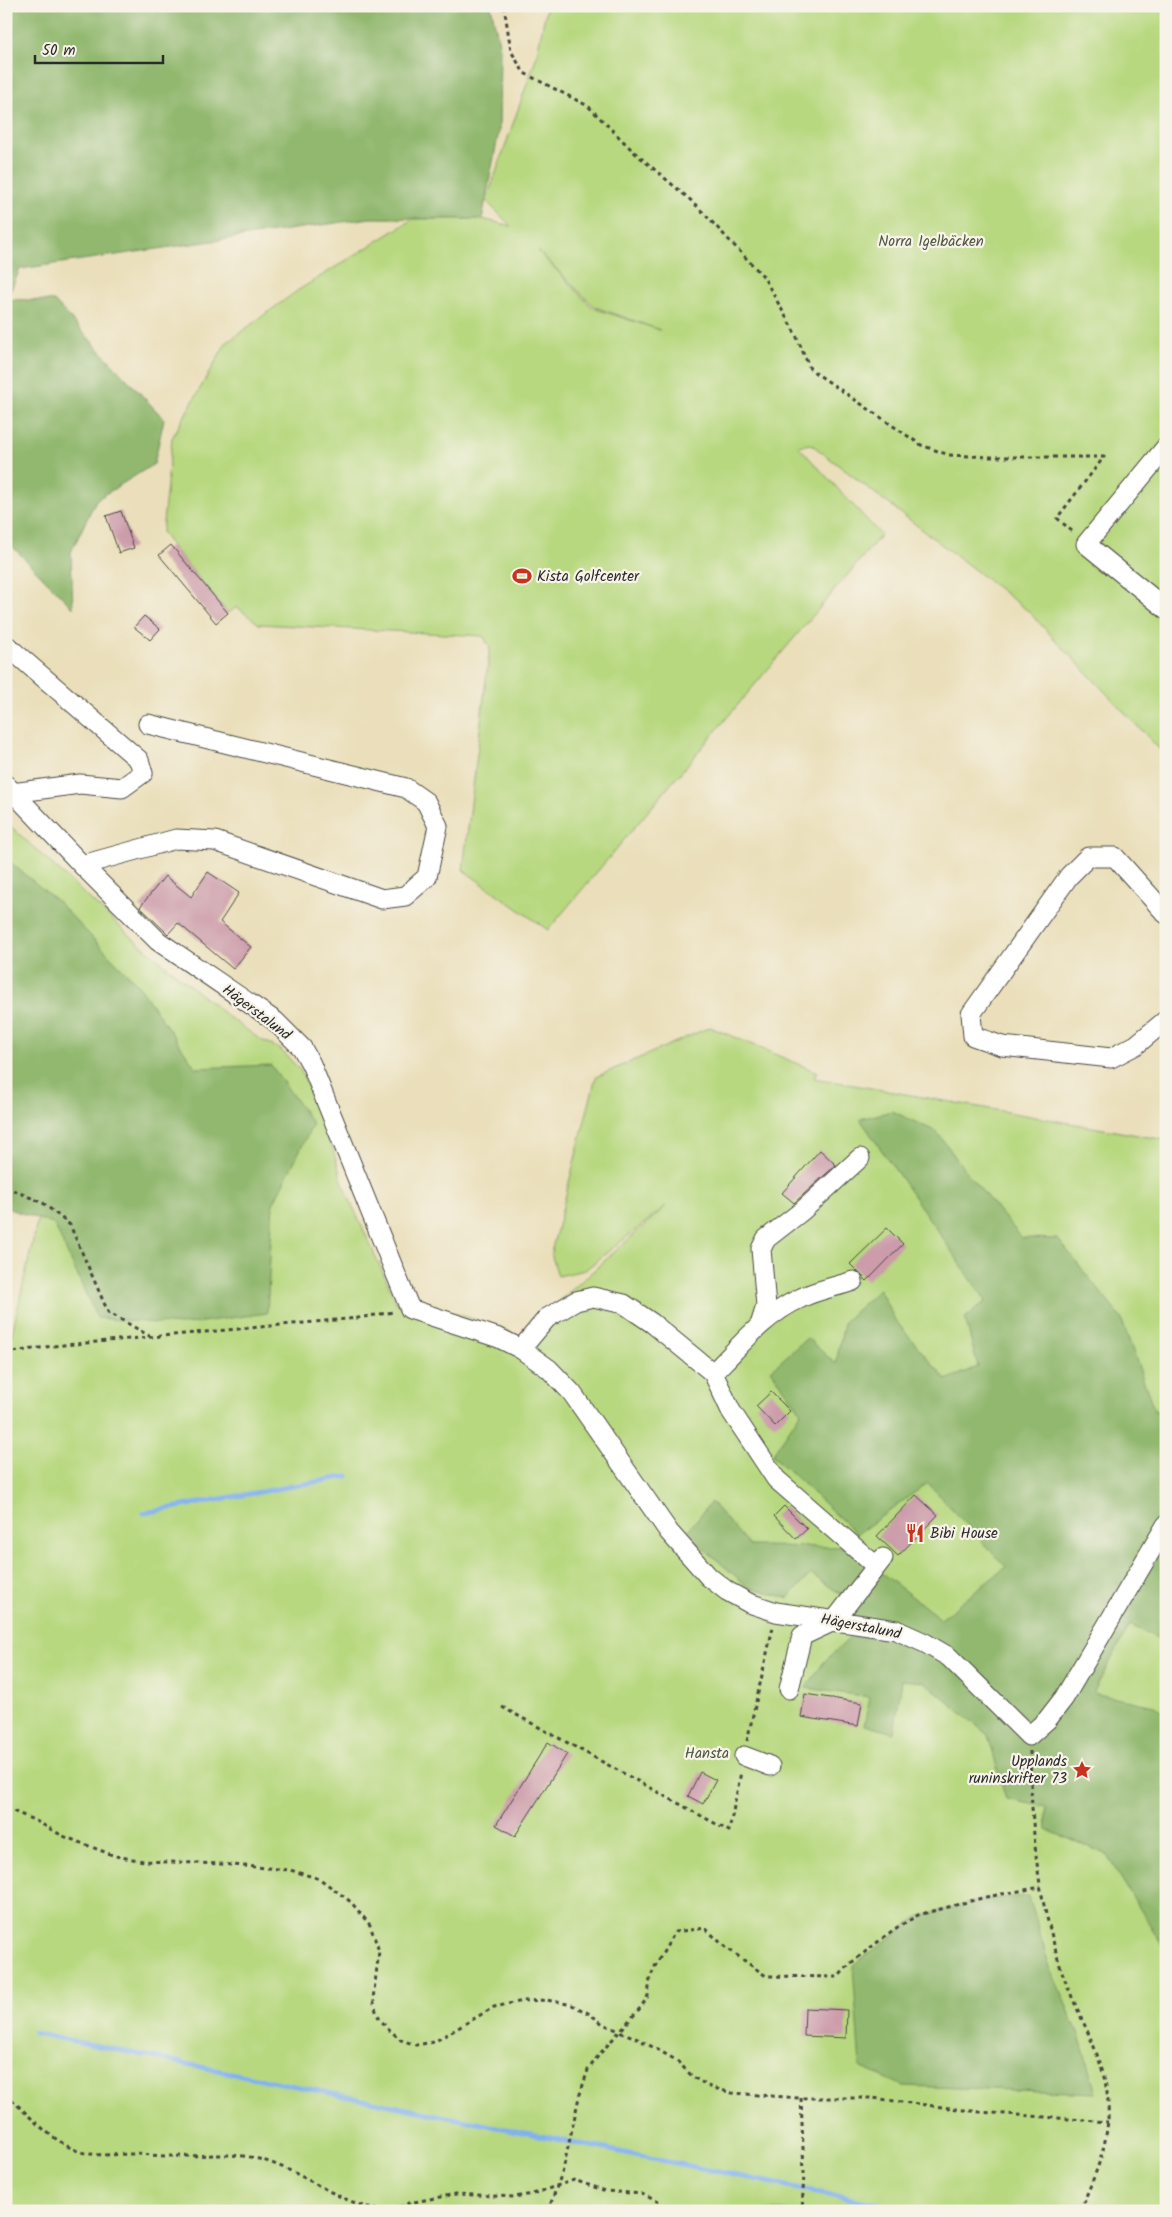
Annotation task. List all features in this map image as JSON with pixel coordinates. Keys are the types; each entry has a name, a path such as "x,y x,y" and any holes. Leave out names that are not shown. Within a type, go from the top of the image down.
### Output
{"street":[{"path":"1166,447 1086,544 1166,609"},
{"path":"6,645 139,760 143,774 122,788 80,784 9,789"},
{"path":"82,865 176,839 215,841 382,899 405,896 427,877 438,826 426,802 406,788 148,724"},
{"name":"Hägerstalund","path":"9,789 158,941 275,1021 302,1048 311,1064 410,1309 499,1338 522,1349 549,1369 572,1393 669,1532 709,1577 749,1603 776,1612 896,1630 925,1643 949,1657 1029,1736"},
{"path":"1166,914 1115,857 1088,857 1069,876 971,1014 973,1036 1002,1046 1111,1058 1136,1045 1166,1020"},
{"path":"760,1325 766,1306 761,1249 766,1239 802,1211 860,1158"},
{"path":"713,1374 760,1325 781,1309 802,1297 853,1281"},
{"path":"522,1349 546,1318 576,1301 593,1298 624,1304 652,1323 713,1374 732,1411 776,1479 880,1562 834,1620 802,1636 789,1689"},
{"path":"1029,1736 1043,1724 1064,1698 1166,1525"},
{"path":"744,1756 770,1766"}],"path":[{"path":"504,6 511,52 524,73 588,106 634,152 694,203 763,276 796,335 810,369 921,446 948,454 990,457 1104,457 1057,518 1086,544"},
{"path":"6,1187 43,1203 70,1226 108,1312 154,1338"},
{"path":"6,1353 53,1346 358,1318 410,1309"},
{"path":"502,1707 729,1831 776,1612"},
{"path":"1029,1736 1031,1792 1041,1887 1046,1913 1064,1979 1100,2059 1108,2094 1108,2122 1101,2160 1080,2211"},
{"path":"6,1808 36,1821 62,1836 115,1856 144,1861 221,1864 290,1870 320,1879 351,1902 370,1925 379,1951 373,1998 377,2015 387,2028 401,2040 416,2045 434,2042 494,2007 523,2001 547,2000 572,2005 590,2014 603,2024 640,2040 676,2060 693,2077 710,2087 732,2093 801,2098 872,2098 980,2112 1108,2122"},
{"path":"548,2211 558,2185 579,2097 588,2070 641,2008 648,1996 650,1979 654,1968 675,1932 705,1928 724,1946 766,1976 838,1977 851,1963 893,1930 918,1915 986,1897 1041,1887"},
{"path":"6,2094 49,2134 75,2150 93,2155 134,2154 169,2157 210,2155 255,2158 291,2170 361,2206 390,2211 410,2203 456,2194 514,2197 533,2194 574,2180 606,2191 642,2194 659,2202 665,2211"},
{"path":"801,2098 804,2181 802,2211"}],"green space":[{"path":"6,6 491,6 500,48 499,131 482,219 370,218 20,269 7,299 54,301 164,419 154,464 96,500 71,552 73,608 6,540"},
{"name":"Norra Igelbäcken","path":"547,6 1166,6 1166,756 1028,611 811,444 798,446 881,535 548,930 463,870 490,647 483,636 259,624 237,607 228,613 162,532 172,438 226,343 297,291 413,219 482,219 511,226 486,201 536,58","holes":["538,251 595,307 660,330 593,308"]},
{"name":"Hansta","path":"6,822 130,936 226,1015 258,1038 281,1050 300,1070 324,1120 344,1187 398,1306 454,1313 520,1336 666,1206 585,1270 558,1276 551,1253 596,1077 710,1027 817,1072 814,1078 1166,1140 1166,2211 6,2211 6,1360 44,1191 6,1181"},
{"path":"6,859 57,901 138,985 196,1068 271,1065 313,1124 273,1204 267,1313 180,1325 97,1318 54,1224 6,1208"},
{"path":"892,1111 937,1132 970,1177 1022,1238 1058,1239 1121,1318 1155,1412 1166,1405 1166,1642 1130,1625 1093,1693 1154,1706 1166,1714 1166,1944 1163,1946 1106,1854 1047,1830 1046,1807 1006,1799 988,1735 925,1682 902,1680 894,1733 864,1725 870,1697 806,1688 824,1662 854,1634 851,1601 811,1574 788,1598 748,1587 686,1533 711,1502 750,1546 848,1547 941,1619 1006,1567 928,1483 857,1534 772,1455 801,1412 771,1370 807,1338 836,1364 844,1322 879,1289 895,1320 946,1380 978,1367 965,1318 986,1301 860,1119"},
{"path":"1029,1896 1048,1962 1080,2038 1096,2093 904,2086 860,2067 853,1965 918,1917 986,1899"}],"building":[{"path":"121,511 134,548 119,553 106,516"},
{"path":"171,545 228,613 216,623 159,555"},
{"path":"144,616 160,629 150,640 134,627"},
{"path":"208,872 239,893 220,922 251,947 233,969 178,923 168,934 140,907 165,876 191,897"},
{"path":"820,1150 836,1165 794,1203 782,1193"},
{"path":"887,1228 903,1244 867,1281 850,1264"},
{"path":"771,1392 790,1411 775,1426 756,1406"},
{"path":"916,1495 938,1515 898,1556 877,1536"},
{"path":"784,1506 807,1529 796,1539 774,1516"},
{"path":"805,1694 862,1703 858,1726 801,1717"},
{"path":"548,1742 567,1754 515,1836 496,1825"},
{"path":"700,1772 716,1780 703,1804 688,1796"},
{"path":"805,2008 847,2010 846,2038 804,2036"}],"waterway":[{"path":"144,1513 348,1476"},
{"path":"34,2033 911,2211"}],"place":[{"name":"Kista Golfcenter","path":"522,576"},
{"name":"Bibi House","path":"915,1533"},
{"name":"Upplands runinskrifter 73","path":"1082,1770"}]}
